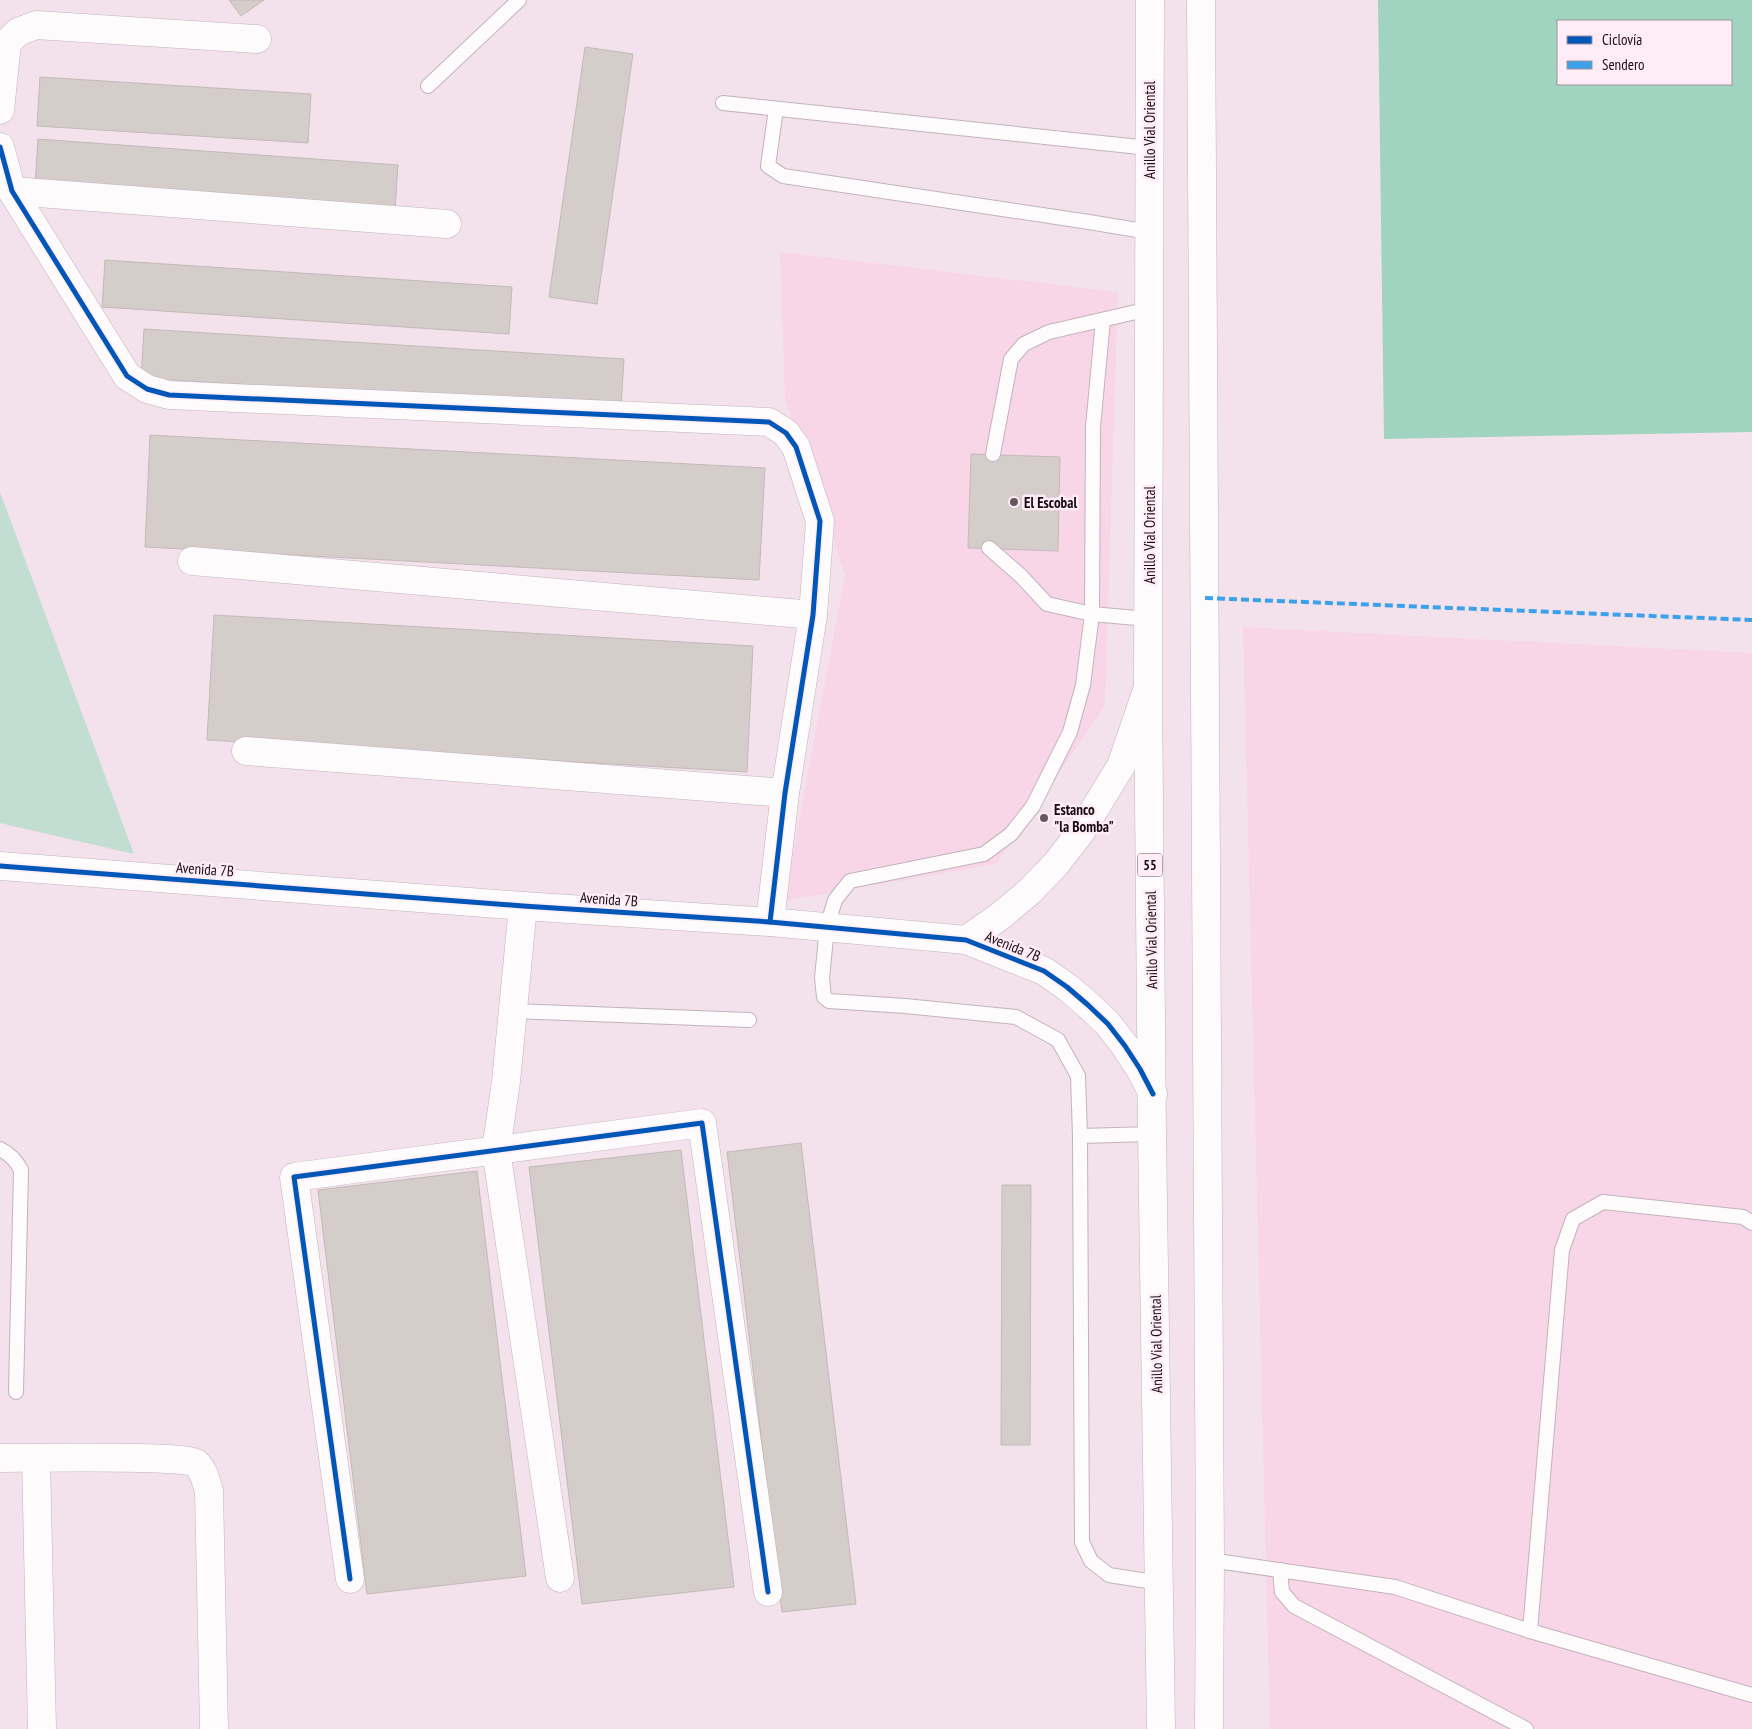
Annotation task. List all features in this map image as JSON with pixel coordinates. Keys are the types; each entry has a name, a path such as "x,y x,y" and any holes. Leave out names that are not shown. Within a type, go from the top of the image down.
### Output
{"main road":[{"name":"Anillo Vial Oriental","path":"1150,0 1148,687 1152,1134 1161,1729"},
{"path":"1201,0 1210,1560 1209,1729"},
{"path":"0,110 7,43 18,32 36,25 257,40"},
{"path":"0,147 12,191 128,376 147,389 169,395 768,422 786,433 796,447 820,521 813,615 785,793 770,922"},
{"path":"12,191 447,224"},
{"path":"192,562 813,615"},
{"name":"Avenida 7B","path":"966,940 999,917 1029,892 1056,864 1080,833 1120,766 1148,687"},
{"path":"246,751 785,793"},
{"name":"Avenida 7B","path":"0,866 523,906 770,922 966,940 1044,971 1067,986 1108,1024 1140,1069 1153,1094"},
{"path":"523,906 506,1082 496,1150 560,1578"},
{"path":"350,1579 294,1177 702,1123 768,1592"},
{"path":"0,1458 188,1460 196,1463 202,1471 209,1491 214,1729"},
{"path":"36,1458 42,1729"}],"lane":[{"path":"428,86 519,0"},
{"path":"722,103 1149,148"},
{"path":"776,109 768,166 783,176 1149,232"},
{"path":"993,454 1011,359 1024,344 1048,332 1149,309"},
{"path":"1103,320 1093,427 1092,614 1083,685 1070,732 1033,806 1011,834 984,854 850,882 835,900 827,927 822,978 824,997 829,1002 905,1006 1016,1017 1058,1040 1078,1076 1082,1542 1091,1561 1109,1575 1160,1583"},
{"path":"989,548 1021,576 1047,604 1092,614 1148,619"},
{"path":"513,1011 749,1020"},
{"path":"1080,1136 1152,1134"},
{"path":"0,1149 16,1160 21,1170 16,1392"},
{"path":"1530,1631 1562,1250 1572,1220 1603,1202 1743,1217 1752,1223"},
{"path":"1210,1560 1395,1588 1530,1631 1752,1695"},
{"path":"1280,1570 1282,1592 1294,1606 1526,1729"}],"shaded area":[{"path":"780,252 1118,292 1105,706 996,864 784,901 845,575 785,399"},
{"path":"1243,627 1752,653 1752,1729 1270,1729"}],"green space":[{"path":"1378,0 1752,0 1752,432 1384,439"},
{"path":"0,492 134,854 0,823"}],"building":[{"path":"229,0 264,0 241,16"},
{"path":"585,47 633,54 597,304 549,297"},
{"path":"40,77 311,94 308,143 37,126"},
{"path":"38,139 398,165 395,211 35,185"},
{"path":"105,260 512,287 509,334 102,307"},
{"path":"144,329 624,359 621,408 141,378"},
{"path":"150,435 765,468 759,580 145,547"},
{"name":"El Escobal","path":"971,454 1060,457 1058,551 968,548"},
{"path":"214,615 753,646 747,772 207,740"},
{"path":"801,1143 856,1604 782,1612 727,1152"},
{"path":"681,1150 734,1587 582,1604 529,1167"},
{"path":"477,1171 526,1576 367,1594 318,1190"},
{"path":"1002,1185 1031,1185 1030,1445 1001,1445"}],"marked path":[{"path":"1205,598 1752,620"}],"cycle path":[{"path":"0,147 12,191 127,376 147,389 169,395 769,422 786,433 796,447 820,521 813,615 785,793 770,922"},
{"path":"0,866 523,906 770,922 966,940 1044,971 1067,987 1108,1024 1140,1069 1153,1094"},
{"path":"350,1579 294,1177 702,1123 768,1592"}],"place":[{"name":"El Escobal","path":"1014,502"},
{"name":"Estanco \"la Bomba\"","path":"1044,818"}]}
